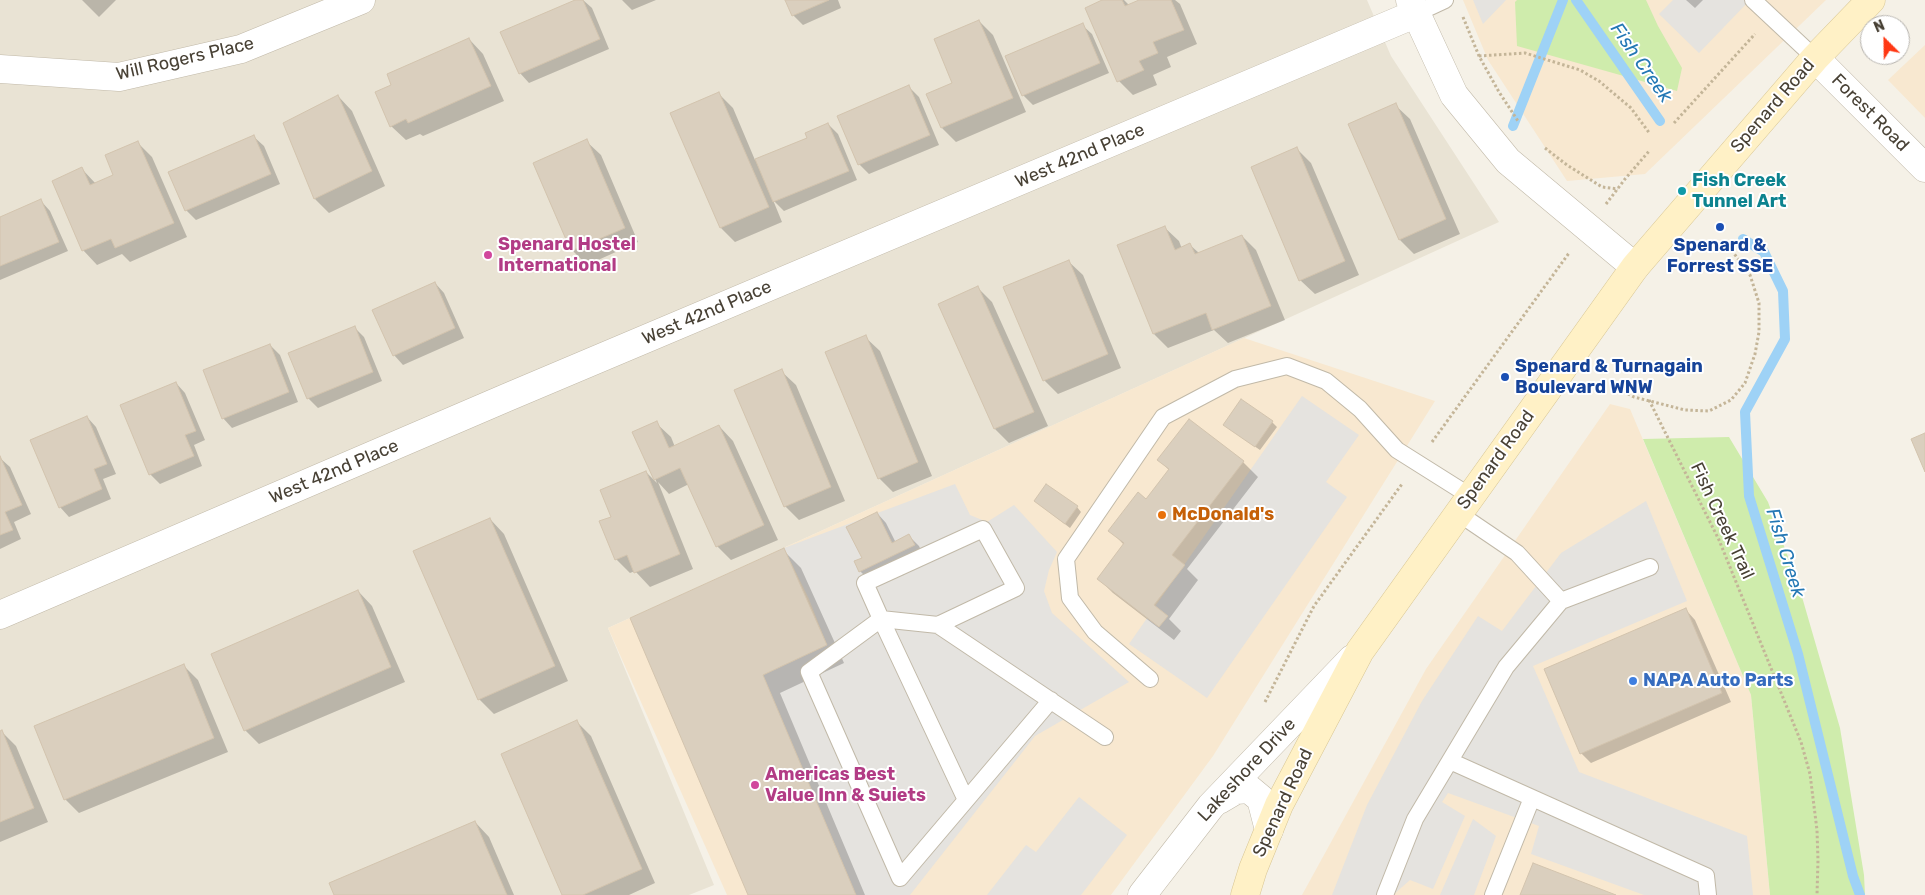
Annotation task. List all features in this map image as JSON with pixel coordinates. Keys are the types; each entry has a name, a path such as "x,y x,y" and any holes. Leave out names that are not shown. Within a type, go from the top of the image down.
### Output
{"main road":[{"name":"Spenard Road","path":"1246,895 1253,869 1295,773 1360,651 1635,267 1815,58 1871,0"}],"street":[{"name":"Will Rogers Place","path":"0,69 119,77 241,49 362,0"},
{"path":"1412,7 1454,95 1508,161 1635,267"},
{"name":"West 42nd Place","path":"0,615 1412,7"},
{"name":"Forest Road","path":"1815,58 1925,168"},
{"name":"Lakeshore Drive","path":"1142,895 1211,806 1360,651"},
{"path":"1211,806 1236,790 1249,789 1261,799 1269,830"}],"lane":[{"path":"1412,7 1445,0"},
{"path":"1753,0 1815,58"},
{"path":"1150,679 1095,632 1070,598 1066,559 1163,417 1235,379 1287,366 1326,381 1360,409 1397,450 1418,463 1517,553 1561,601"},
{"path":"938,625 1016,588 983,529 865,582 966,800"},
{"path":"1386,895 1415,819 1506,668 1561,601 1650,567"},
{"path":"1051,700 900,878 809,672 881,619 938,625 1051,700 1105,737"},
{"path":"1450,761 1706,876 1708,895"},
{"path":"1493,895 1532,798"}],"path":[{"path":"1462,16 1479,56 1523,128"},
{"path":"1674,123 1771,17"},
{"path":"1479,56 1525,53 1580,70 1599,81 1631,108 1650,134"},
{"path":"1544,147 1567,165 1602,187 1618,189"},
{"path":"1264,704 1314,606 1588,228 1650,150"},
{"path":"1619,389 1634,397 1685,410 1709,411 1731,400 1745,383 1755,354 1759,332 1759,303 1750,276 1733,252"},
{"name":"Fish Creek Trail","path":"1649,400 1719,540 1801,742 1810,774 1816,830 1818,860 1817,895"}],"shaded area":[{"path":"0,0 1367,0 1391,56 1499,222 608,628 714,885 689,895 0,895"},
{"path":"1463,0 1826,0 1645,174 1567,181 1488,60"},
{"path":"1473,0 1506,0 1483,24"},
{"path":"1673,0 1750,0 1699,53 1659,14"},
{"path":"1925,45 1925,118 1888,80 1904,65 1910,65 1910,59"},
{"path":"1244,338 1435,401 1213,756 1111,895 727,895 608,628"},
{"path":"1302,396 1359,435 1326,482 1347,497 1207,698 1129,644"},
{"path":"1610,404 1630,409 1751,695 1770,895 1302,895 1426,669"},
{"path":"955,484 970,515 987,522 1014,505 1057,552 1049,570 1044,591 1052,613 1129,682 1035,736 910,895 856,895 763,675 827,645 809,599 784,548"},
{"path":"1646,501 1687,601 1533,666 1579,772 1747,836 1753,895 1644,895 1531,854 1539,826 1448,793 1442,802 1465,816 1433,889 1410,880 1393,895 1332,895 1367,805 1422,701 1478,616 1502,631 1561,553"},
{"path":"1079,797 1127,835 1081,895 987,895 1026,845 1036,852"},
{"path":"1473,819 1496,836 1474,895 1440,895"}],"green space":[{"path":"1517,0 1646,0 1658,26 1682,68 1677,91 1517,46 1515,2"},
{"path":"1729,437 1768,502 1800,590 1840,728 1864,875 1865,895 1770,895 1751,695 1643,439"}],"building":[{"path":"575,0 583,0 600,39 519,74 500,32"},
{"path":"785,0 829,0 792,16"},
{"path":"1102,0 1122,0 1125,6 1139,0 1171,0 1184,30 1153,42 1158,53 1139,61 1144,70 1117,82 1085,8"},
{"path":"979,20 1013,98 941,128 926,94 952,83 934,39"},
{"path":"1083,23 1100,63 1022,96 1005,56"},
{"path":"469,38 491,86 408,123 406,119 390,127 375,92 391,85 387,74"},
{"path":"909,85 930,135 858,165 837,116"},
{"path":"719,92 769,207 720,228 670,113"},
{"path":"338,95 372,171 314,199 283,123"},
{"path":"1396,103 1446,219 1399,240 1348,124"},
{"path":"828,123 849,171 773,202 755,159 807,138 805,133"},
{"path":"254,135 271,174 185,211 168,172"},
{"path":"587,139 625,228 571,251 533,163"},
{"path":"138,141 174,223 115,248 111,239 82,251 52,181 82,167 90,185 113,175 105,155"},
{"path":"1297,147 1345,261 1299,281 1251,167"},
{"path":"41,199 59,242 0,266 0,217"},
{"path":"1165,226 1175,250 1190,243 1195,254 1242,235 1271,306 1212,330 1206,313 1153,334 1117,245"},
{"path":"1069,260 1108,354 1043,381 1003,287"},
{"path":"435,282 455,328 393,356 372,310"},
{"path":"978,286 1034,412 994,429 938,304"},
{"path":"355,326 373,372 307,399 288,353"},
{"path":"866,335 918,462 878,479 825,352"},
{"path":"270,344 289,392 222,419 203,370"},
{"path":"782,369 831,487 784,507 734,390"},
{"path":"176,382 196,431 185,435 194,456 149,475 120,405"},
{"path":"1241,399 1273,421 1255,447 1223,425"},
{"path":"87,416 107,464 94,469 102,489 59,508 30,440"},
{"name":"McDonald's","path":"1189,419 1244,461 1172,555 1185,565 1154,605 1168,616 1159,627 1097,579 1124,543 1108,531 1138,492 1146,499 1169,469 1157,460"},
{"path":"657,421 669,448 719,425 764,525 716,547 680,468 654,480 632,432"},
{"path":"1925,433 1925,472 1911,439"},
{"path":"0,456 22,505 5,512 13,530 0,535"},
{"path":"646,471 680,554 634,573 627,555 615,560 599,521 611,517 600,490"},
{"path":"1046,484 1078,506 1065,524 1034,501"},
{"path":"877,512 892,543 909,534 915,545 859,572 854,561 862,558 846,527"},
{"path":"490,518 555,666 478,700 413,551"},
{"name":"Americas Best Value Inn & Suiets","path":"784,548 827,645 763,675 856,895 748,895 630,618"},
{"path":"358,590 391,667 244,731 211,654"},
{"name":"NAPA Auto Parts","path":"1686,608 1722,693 1580,754 1544,669"},
{"path":"184,664 214,738 64,800 34,726"},
{"path":"577,720 642,869 583,895 562,895 501,754"},
{"path":"2,730 34,808 0,822 0,731"},
{"path":"475,821 507,895 334,895 329,883"},
{"path":"1533,863 1616,895 1520,895"}],"waterway":[{"path":"1513,126 1563,0"},
{"name":"Fish Creek","path":"1576,0 1660,121"},
{"name":"Fish Creek","path":"1743,239 1764,252 1783,291 1785,339 1745,412 1749,496 1798,654 1853,876 1860,895"}],"place":[{"name":"Fish Creek Tunnel Art","path":"1682,191"},
{"name":"Spenard & Forrest SSE","path":"1720,227"},
{"name":"Spenard Hostel International","path":"488,255"},
{"name":"Spenard & Turnagain Boulevard WNW","path":"1505,377"},
{"name":"McDonald's","path":"1162,515"},
{"name":"NAPA Auto Parts","path":"1633,681"},
{"name":"Americas Best Value Inn & Suiets","path":"755,785"}]}
